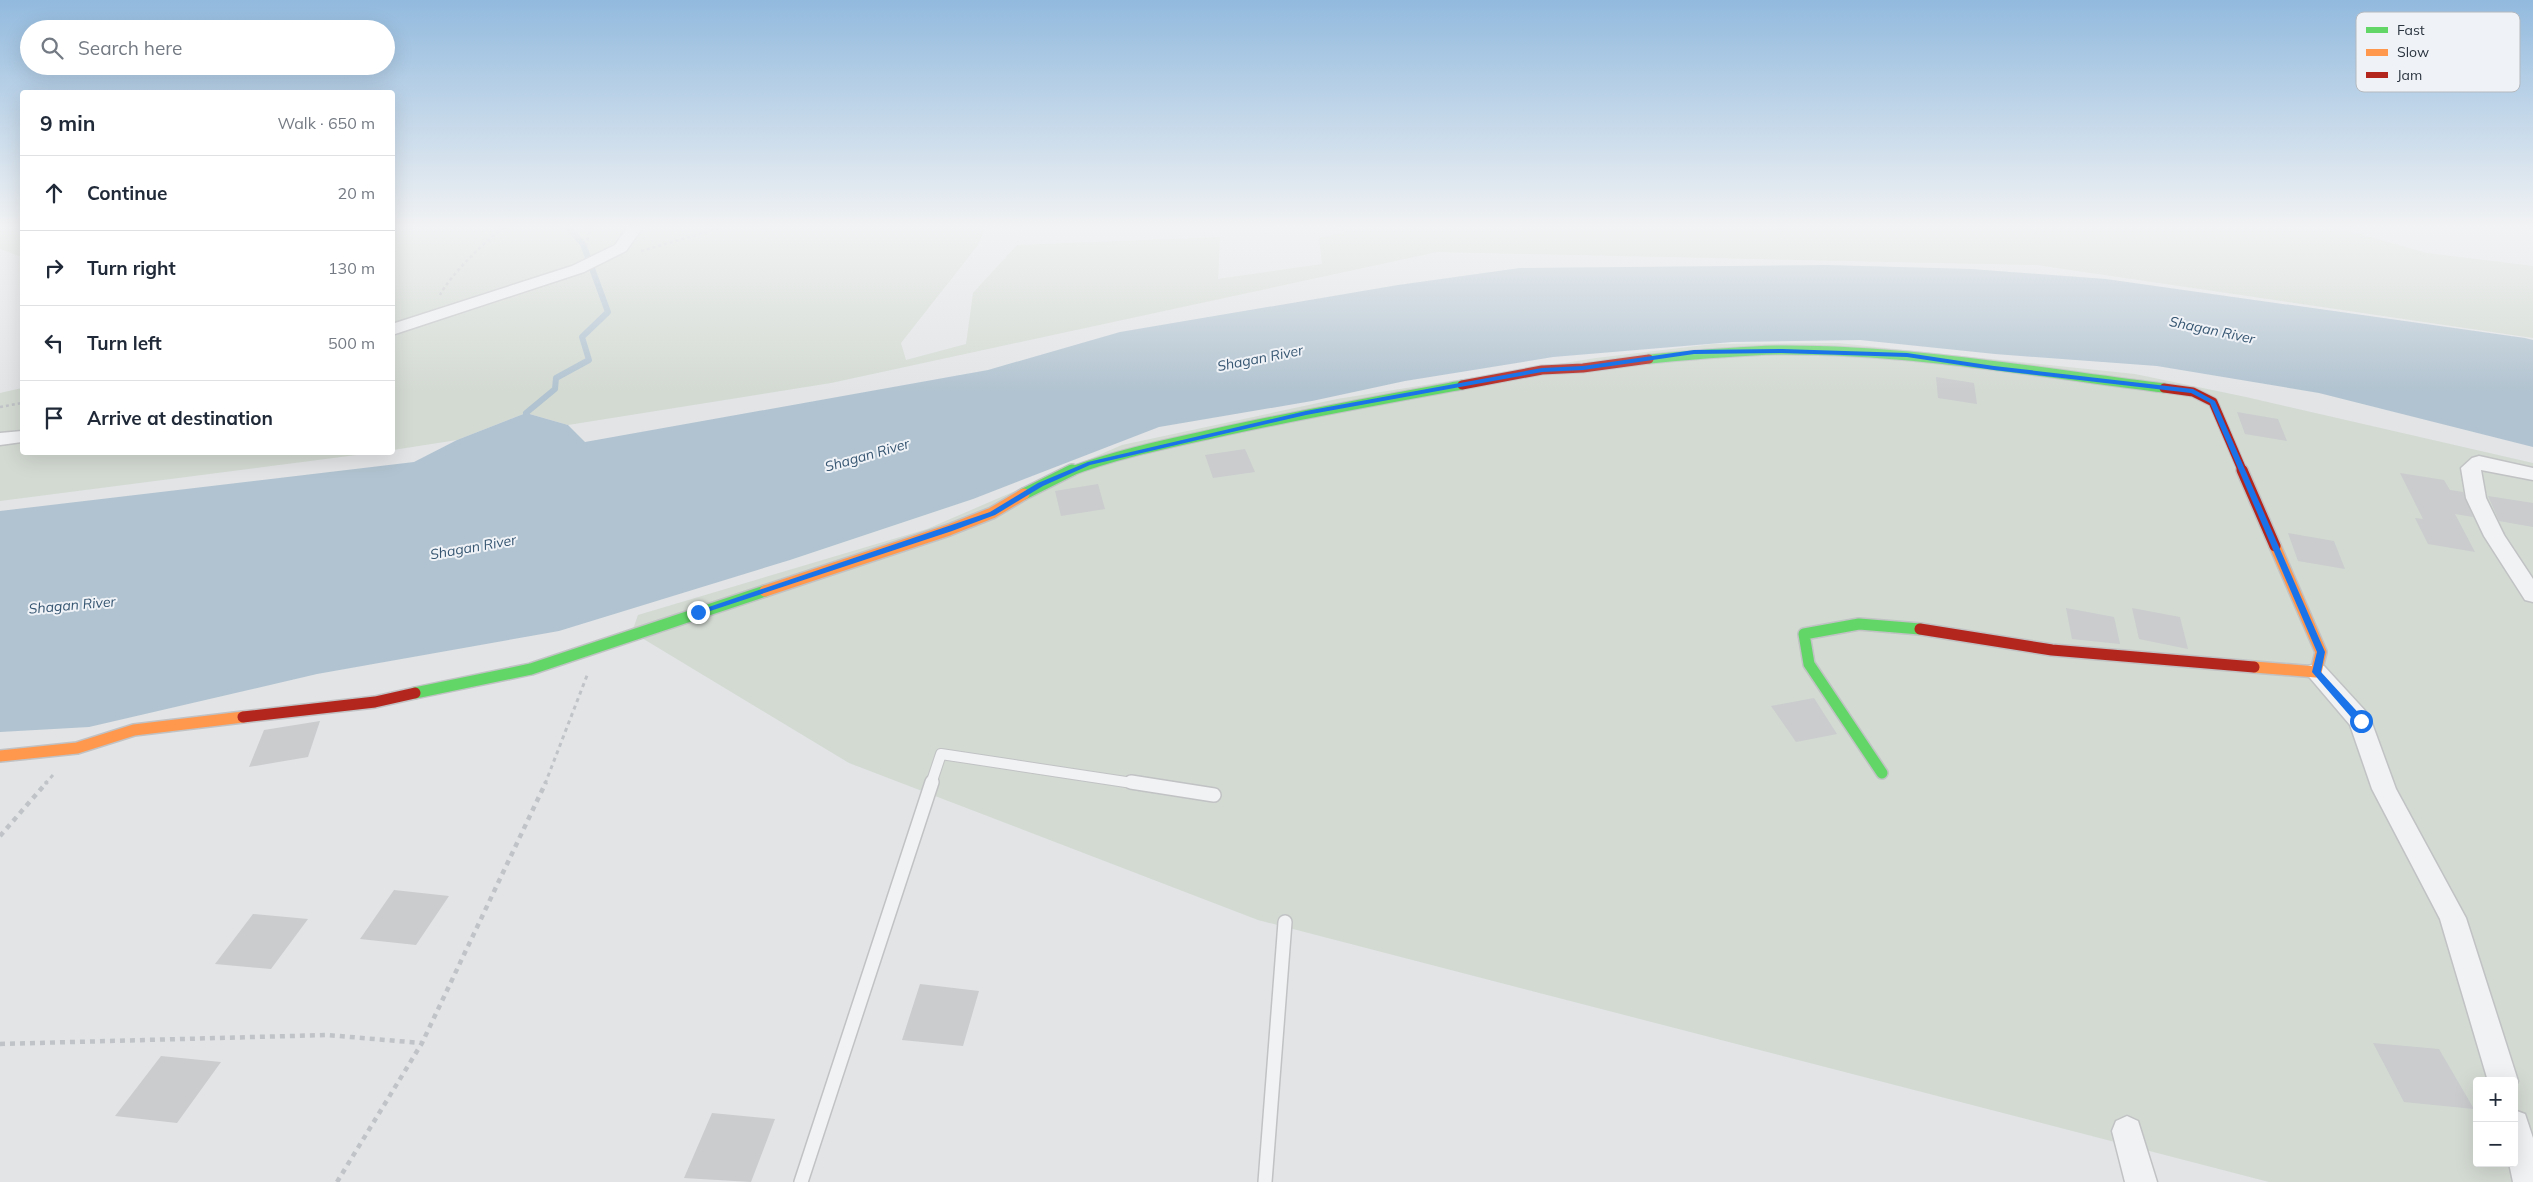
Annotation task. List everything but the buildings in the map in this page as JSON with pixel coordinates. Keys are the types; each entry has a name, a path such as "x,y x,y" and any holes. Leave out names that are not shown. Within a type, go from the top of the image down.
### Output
{"street":[{"path":"395,329 538,282"},
{"path":"0,756 77,748 134,730 375,702 531,669 949,530 992,513 1040,484 1088,464 1179,441 1306,413 1542,370 1583,368 1694,352 1782,351 1907,355 1994,368 2193,392 2213,402 2321,652 2316,672"},
{"path":"0,439 20,437"},
{"path":"2533,474 2479,462 2471,468 2476,498 2494,536 2533,595"},
{"path":"1882,773 1810,664 1804,634 1859,624 1942,631 2052,650 2316,672 2361,721 2384,789 2453,918 2502,1077"},
{"path":"2127,1131 2141,1182"},
{"path":"2518,1139 2529,1182"}],"lane":[{"path":"801,1182 941,754 1214,795"},
{"path":"1265,1182 1285,922"}],"path":[{"path":"437,300 448,282"},
{"path":"0,407 20,403"},
{"path":"337,1182 422,1043 541,795 589,670"},
{"path":"0,836 77,748"},
{"path":"0,1044 327,1035 422,1043"}],"shaded area":[{"path":"395,282 949,282 901,343 906,360 966,344 973,293 983,282 1297,282 831,383 568,425 526,413 457,440 395,450"},
{"path":"2154,282 2533,282 2533,338"},
{"path":"1838,343 2135,374 2246,397 2533,463 2533,1182 2269,1182 1258,920 849,763 632,632 638,615 927,529 1122,445 1337,399 1596,358 1713,344"},
{"path":"20,388 20,455 356,455 0,501 0,393"}],"water":[{"name":"Shagan River","path":"1418,282 2128,282 2525,338 2533,340 2533,447 2319,393 2157,366 1995,354 1860,340 1732,342 1553,357 1405,381 1312,401 1159,427 973,499 790,560 559,631 317,674 89,727 0,732 0,511 414,462 457,440 526,413 568,425 585,442 988,370 1120,332"}],"waterway":[{"path":"526,413 555,389 556,378 589,360 582,337 608,312 597,282"}],"traffic: fast":[{"path":"1649,359 1713,352 1778,350 1842,352 1971,363 2164,388"},
{"path":"1024,494 1067,472 1137,450 1366,402 1462,385"},
{"path":"415,693 531,669 765,591"},
{"path":"1882,773 1809,664 1804,634 1859,624 1920,629"}],"traffic: slow":[{"path":"765,591 949,530 992,513 1024,494"},
{"path":"2254,667 2316,672 2321,652 2275,546"},
{"path":"0,756 77,748 134,730 243,717"}],"traffic: jam":[{"path":"1462,385 1542,370 1583,368 1649,359"},
{"path":"2164,388 2193,392 2213,402 2275,546"},
{"path":"1920,629 2052,650 2254,667"},
{"path":"243,717 375,702 415,693"}],"route":[{"path":"698,612 949,530 992,513 1040,484 1088,464 1179,441 1306,413 1542,370 1583,368 1694,352 1782,351 1907,355 1994,368 2193,392 2213,402 2321,652 2316,672 2361,721"}]}
